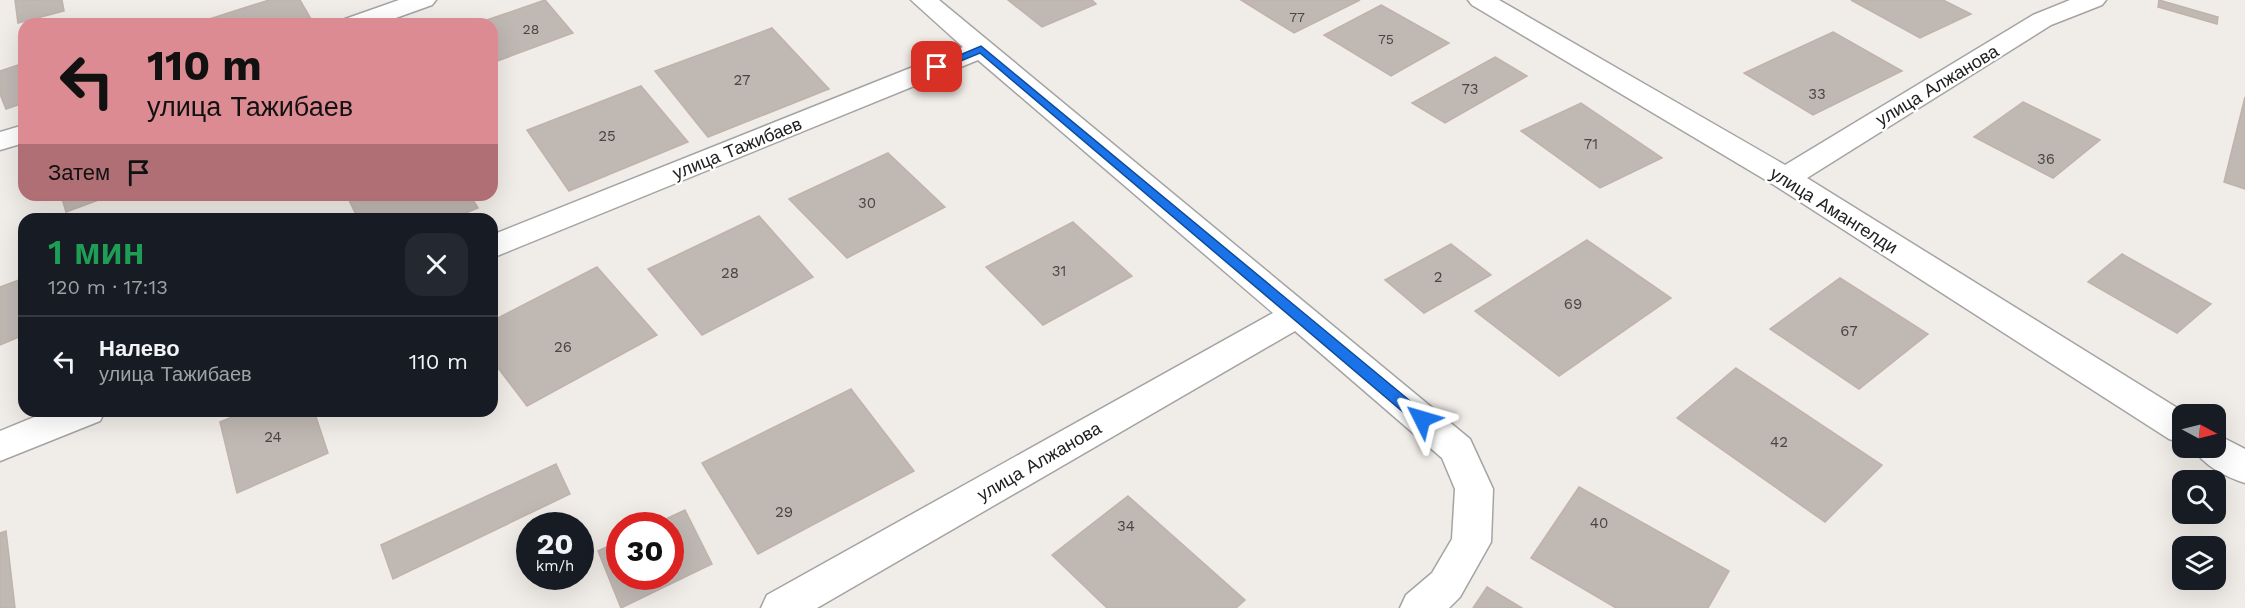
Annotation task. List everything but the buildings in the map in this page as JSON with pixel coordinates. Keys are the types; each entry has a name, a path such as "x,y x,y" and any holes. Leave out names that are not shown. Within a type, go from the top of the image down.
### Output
{"street":[{"path":"371,18 423,0"},
{"path":"924,0 1457,449 1474,489 1471,542 1446,585 1420,608"},
{"name":"улица Амангелди","path":"1481,0 1785,178 2172,423"},
{"name":"улица Алжанова","path":"1785,178 2042,20 2093,0"},
{"name":"улица Тажибаев","path":"498,245 981,49"},
{"path":"0,141 18,136"},
{"name":"улица Алжанова","path":"781,608 1296,315"},
{"path":"0,446 72,417"},
{"path":"2226,456 2245,468"}],"route":[{"path":"937,67 981,49 1422,419"}]}
